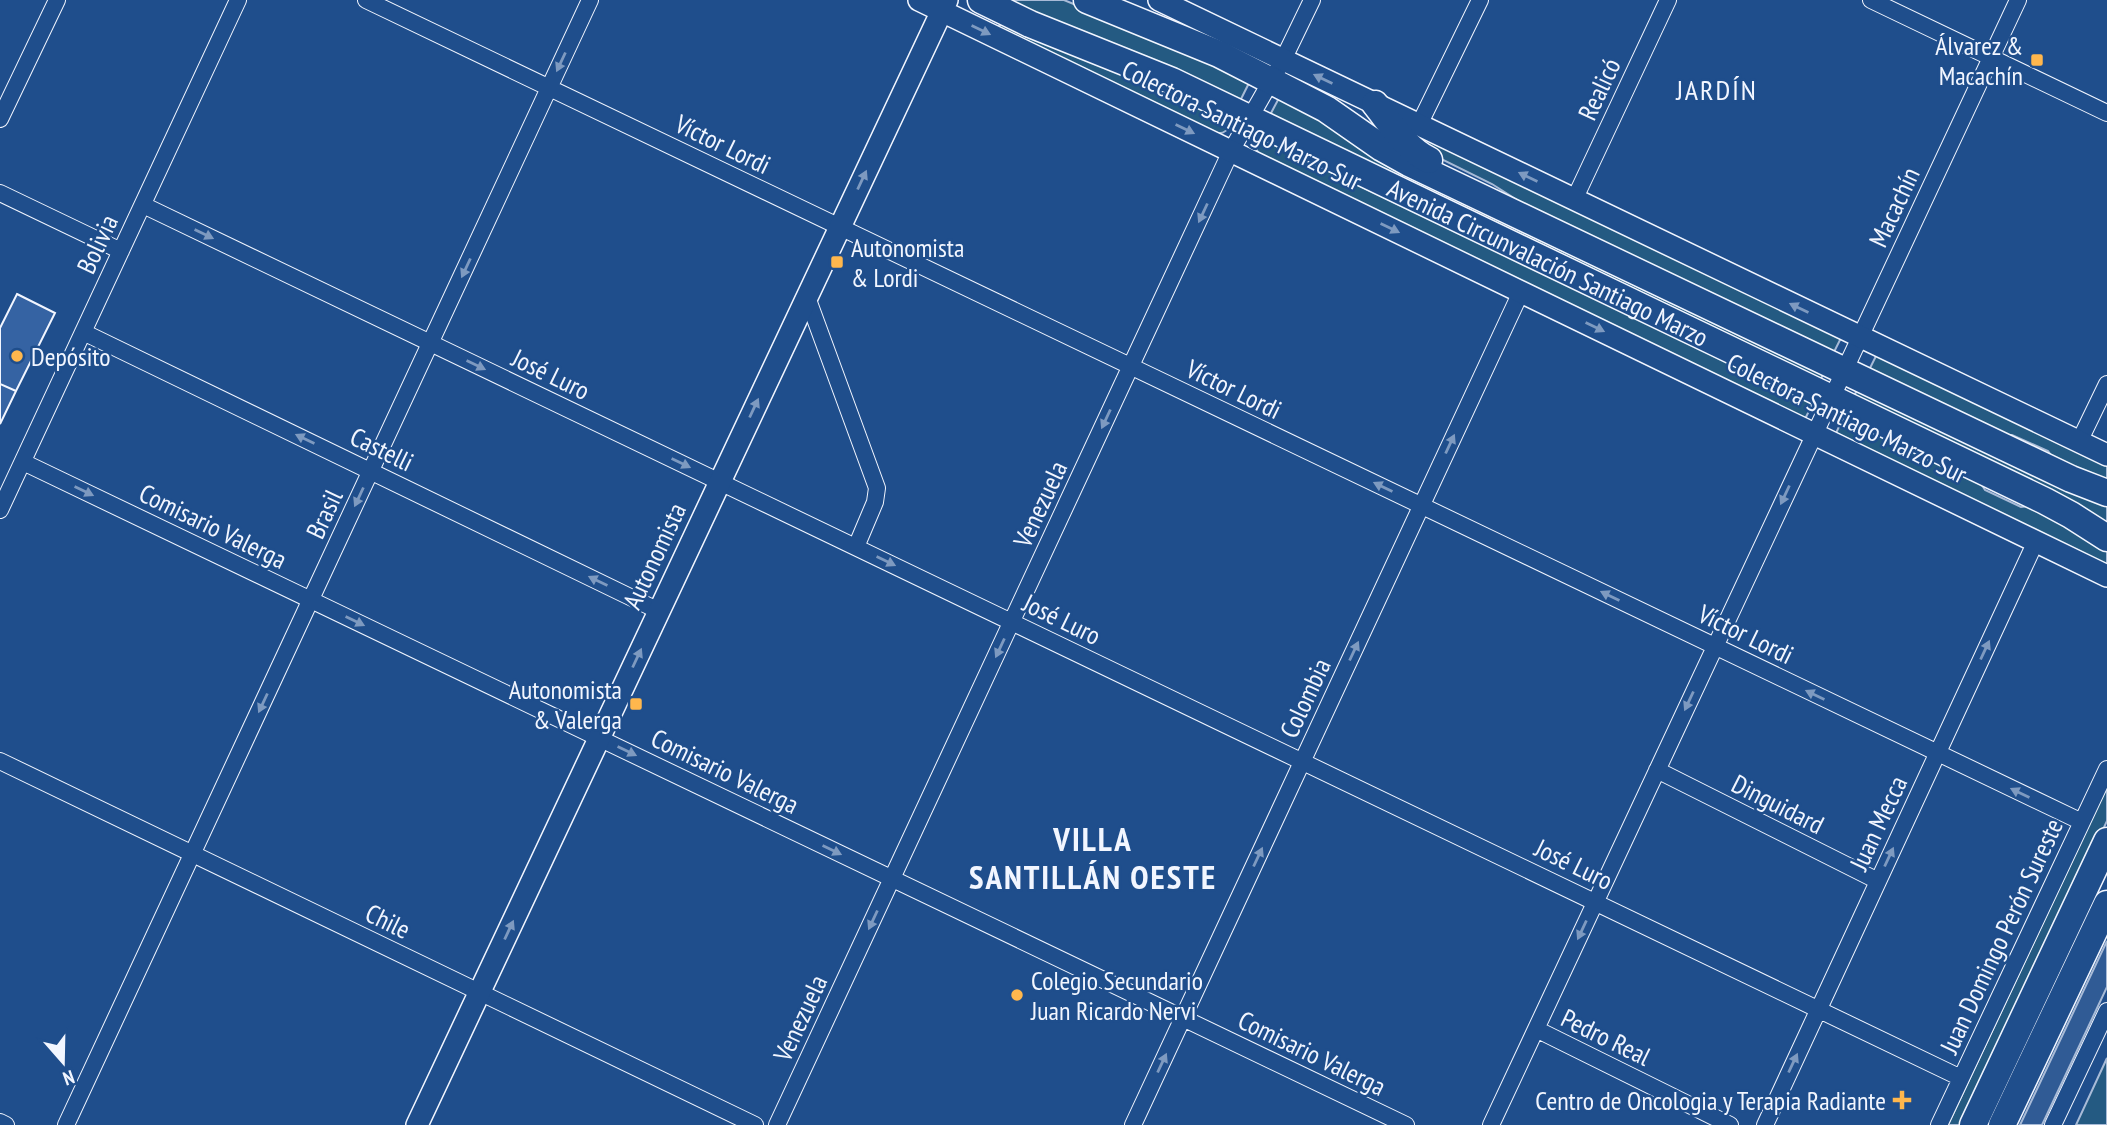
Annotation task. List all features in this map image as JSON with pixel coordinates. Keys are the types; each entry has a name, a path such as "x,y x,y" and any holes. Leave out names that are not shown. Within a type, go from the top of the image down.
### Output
{"main road":[{"name":"Avenida Circunvalación Santiago Marzo","path":"981,0 1030,24 1154,73 2045,501 2107,538"},
{"name":"Avenida Circunvalación Santiago Marzo","path":"1087,0 1198,45 1277,70 1326,109 1400,158 2071,480 2107,494"},
{"path":"1375,104 1418,154 1494,194 1523,217"},
{"path":"1973,1125 2107,841"},
{"path":"2002,1125 2107,904"}],"street":[{"path":"0,119 57,0"},
{"name":"Bolivia","path":"0,510 238,0"},
{"name":"Víctor Lordi","path":"366,0 2082,822"},
{"name":"Brasil","path":"66,1125 590,0"},
{"name":"Colectora Santiago Marzo Sur","path":"919,0 944,5 1231,151 2107,576"},
{"path":"1159,0 1277,70 1375,104 2107,456"},
{"name":"Venezuela","path":"777,1125 1231,151 1277,70 1312,0"},
{"path":"1419,125 1480,0"},
{"name":"Realicó","path":"1574,200 1668,0"},
{"path":"1871,0 2107,113"},
{"name":"Macachín","path":"1491,1125 2018,0"},
{"name":"Autonomista","path":"417,1125 944,5"},
{"path":"0,193 121,251"},
{"name":"José Luro","path":"143,205 1961,1077"},
{"name":"Colombia","path":"1133,1125 1521,292"},
{"path":"807,297 877,488 875,502 856,547"},
{"name":"Castelli","path":"83,332 659,611"},
{"path":"2079,442 2107,384"},
{"name":"Comisario Valerga","path":"23,462 1406,1125"},
{"name":"Juan Mecca","path":"1765,1125 2036,541"},
{"name":"Chile","path":"0,761 755,1125"},
{"name":"Juan Domingo Perón Sureste","path":"1939,1125 2107,769"},
{"name":"Dinguidard","path":"1657,770 1878,881"},
{"path":"2053,1125 2107,1011"},
{"name":"Pedro Real","path":"1536,1029 1730,1125"},
{"path":"0,1122 6,1125"}],"shaded area":[{"path":"1002,0 1064,0 1199,56 1249,82 1248,85 1240,101"},
{"path":"1002,23 1115,65 1229,122 1228,127 1224,132 1217,133 1000,30"},
{"path":"1279,98 1823,375 1819,382 1270,115"},
{"path":"1405,129 1841,338 1834,352 1553,223 1492,184 1423,150"},
{"path":"1260,138 1813,403 1803,419 1258,153 1255,144"},
{"path":"1877,354 2107,464 2107,486 2058,465 2048,451 2012,435 1998,435 1869,370"},
{"path":"1857,390 2107,502 2107,527 1854,396"},
{"path":"1844,416 1977,477 1985,490 2021,507 2037,505 2107,548 2107,567 1836,433"},
{"path":"2107,786 2107,821 1964,1125 1948,1125"},
{"path":"2107,941 2107,987 2042,1125 2020,1125"},
{"path":"2107,1058 2107,1125 2076,1125"}],"building":[{"name":"Depósito","path":"17,294 55,313 16,391 0,384 0,328"},
{"path":"0,384 16,391 0,424"}],"place":[{"name":"Álvarez & Macachín","path":"2037,60"},
{"name":"Autonomista & Lordi","path":"837,262"},
{"name":"Depósito","path":"17,356"},
{"name":"Autonomista & Valerga","path":"636,704"},
{"name":"Colegio Secundario Juan Ricardo Nervi","path":"1017,995"},
{"name":"Centro de Oncologia y Terapia Radiante","path":"1902,1100"}],"district":[{"name":"JARDÍN","path":"1717,89"},
{"name":"VILLA SANTILLÁN OESTE","path":"1093,857"}]}
